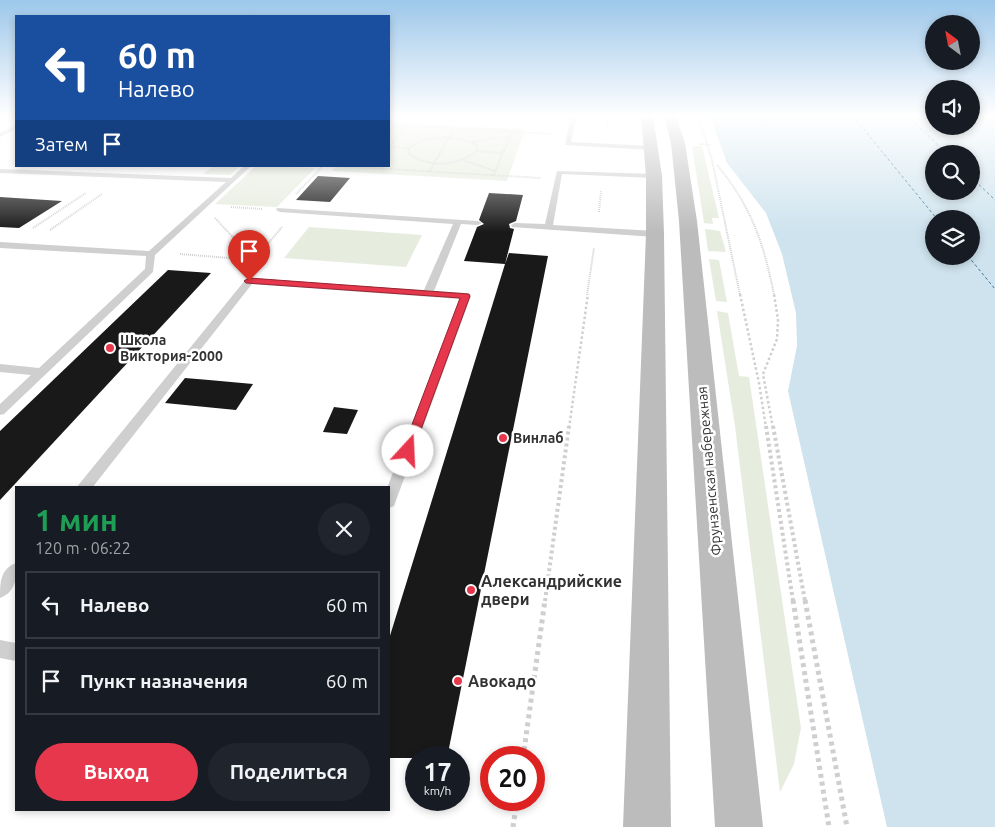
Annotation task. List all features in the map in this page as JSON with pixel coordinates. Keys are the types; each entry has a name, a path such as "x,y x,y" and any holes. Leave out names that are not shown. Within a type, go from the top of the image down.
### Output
{"main road":[{"path":"647,827 655,234 652,155"},
{"name":"Фрунзенская набережная","path":"679,155 688,221 739,827"}],"lane":[{"path":"630,155 653,162"},
{"path":"549,227 559,172 602,174 653,162"},
{"path":"0,411 150,270 152,253 247,167"},
{"path":"0,171 232,180"},
{"path":"280,210 478,223"},
{"path":"428,293 458,222"},
{"path":"515,225 655,234"},
{"path":"4,245 152,253"},
{"path":"84,486 249,281 466,296 390,499"},
{"path":"0,368 41,372"},
{"path":"0,590 15,571"},
{"path":"0,650 15,652"}],"path":[{"path":"410,155 434,163 462,160 474,155"},
{"path":"429,172 439,155"},
{"path":"493,176 502,155"},
{"path":"711,155 759,383 829,827"},
{"path":"462,160 495,171"},
{"path":"717,165 732,183 759,228 768,260 777,307 777,340 762,374 847,827"},
{"path":"204,206 280,210 322,167"},
{"path":"372,167 558,179"},
{"path":"525,746 597,230 602,174"},
{"path":"4,245 113,176"},
{"path":"26,246 128,176"},
{"path":"204,206 254,260"},
{"path":"249,281 254,260 296,212"},
{"path":"152,253 254,260"},
{"path":"513,827 515,811"}],"shaded area":[{"path":"390,155 516,155 507,181 332,171 335,167 390,167"},
{"path":"693,155 704,155 719,218 712,218 713,224 704,223"},
{"path":"212,167 239,167 230,175 203,174"},
{"path":"255,167 315,168 277,207 215,204"},
{"path":"309,227 422,235 406,267 284,258"},
{"path":"705,229 720,231 726,252 708,251"},
{"path":"709,259 719,260 727,302 716,301"},
{"path":"717,311 728,313 739,376 749,377 801,728 794,764 780,792 735,426"}],"water":[{"path":"724,155 925,155 925,200 980,200 980,155 995,155 995,827 887,827 788,391 797,346 796,313 782,254 766,213 727,163"}],"building":[{"path":"318,176 350,178 330,202 296,200"},
{"path":"489,193 523,195 516,221 509,224 510,228 514,229 505,264 464,261 477,227 484,224 479,220"},
{"path":"0,197 62,201 19,228 0,227"},
{"path":"509,253 548,256 449,746 405,746 405,758 390,758 390,636 505,264"},
{"path":"168,270 211,273 0,500 0,431"},
{"path":"185,378 253,384 236,410 165,403"},
{"path":"334,407 358,410 347,434 323,432"}],"ferry route":[{"path":"884,155 930,210"},
{"path":"980,186 995,200"},
{"path":"975,265 995,289"}],"place":[{"name":"Школа Виктория-2000","path":"110,348"},
{"name":"Винлаб","path":"503,438"},
{"name":"Александрийские двери","path":"471,590"},
{"name":"Авокадо","path":"458,681"}],"route":[{"path":"249,281 466,296 408,451"}]}
